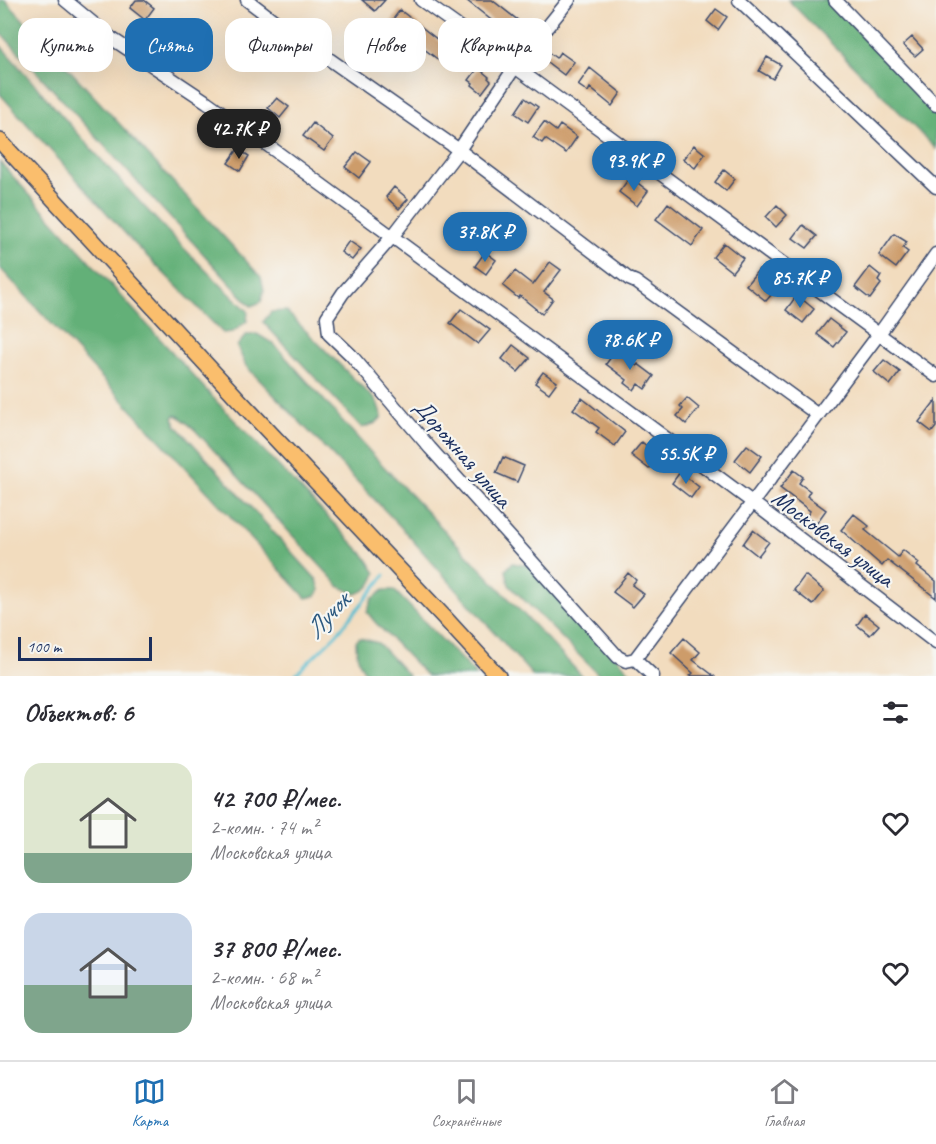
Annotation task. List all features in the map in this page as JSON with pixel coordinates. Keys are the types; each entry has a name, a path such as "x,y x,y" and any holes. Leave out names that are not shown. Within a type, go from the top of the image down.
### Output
{"main road":[{"path":"0,141 498,676"}],"street":[{"name":"Московская улица","path":"65,0 111,38 207,102 752,502 936,643"},
{"path":"246,0 459,150 628,279 636,282 818,415"},
{"path":"421,0 446,18"},
{"name":"Дорожная улица","path":"552,21 569,0"},
{"path":"739,0 936,187"},
{"path":"835,0 936,105"},
{"name":"Дорожная улица","path":"512,72 459,150 392,237 343,293 327,317 329,334 351,355 437,456 618,657 626,661 635,659 653,676"},
{"path":"522,72 936,376"},
{"path":"635,659 879,334 936,254"}],"green space":[{"path":"0,0 5,0 22,18 18,18 18,52 0,32"},
{"path":"788,0 829,0 936,111 936,149"},
{"path":"0,45 18,65 18,72 24,72 152,214 248,311 247,321 233,332 223,333 131,240 0,94"},
{"path":"37,72 72,72 261,277 264,290 261,302 251,306"},
{"path":"0,162 218,403 365,556 376,573 367,589 356,594 340,587 195,430 175,415 173,418 176,425 317,580 320,590 316,596 306,598 0,268"},
{"path":"286,311 377,402 382,417 376,423 362,428 263,322 271,312"},
{"path":"257,334 274,344 373,455 582,676 533,676 399,525 246,366 237,346 246,335"},
{"path":"512,563 532,566 634,676 600,676 509,585 506,570"},
{"path":"384,590 394,590 477,676 427,676 367,612 372,599"},
{"path":"360,638 378,643 409,676 369,676 360,665 357,656 356,641"}],"building":[{"path":"136,0 144,0 154,8 146,18 142,18 130,8"},
{"path":"362,0 385,0 375,11"},
{"path":"466,0 492,0 515,18 489,18"},
{"path":"716,9 727,17 718,30 707,21"},
{"path":"400,10 410,18 394,18"},
{"path":"426,31 438,40 438,59 426,50"},
{"path":"912,37 923,49 915,56 903,45"},
{"path":"560,52 574,62 564,75 552,66 552,55 556,58"},
{"path":"767,57 781,65 773,79 759,71"},
{"path":"590,68 621,93 612,106 590,88 588,92 578,85"},
{"path":"475,72 483,72 491,81 482,93 469,80"},
{"path":"277,98 289,107 280,118 268,108"},
{"path":"525,98 538,107 528,122 515,113"},
{"path":"544,122 556,131 560,125 577,137 566,153 545,139 542,143 533,137"},
{"path":"313,123 333,139 324,151 303,136"},
{"path":"694,145 705,154 695,168 683,159"},
{"path":"238,149 249,156 240,171 228,163"},
{"path":"357,152 371,162 359,178 345,167"},
{"path":"724,170 735,179 726,191 715,182"},
{"path":"630,177 648,191 637,206 619,192"},
{"path":"394,187 408,199 399,209 386,197"},
{"path":"668,203 703,230 692,246 656,219"},
{"path":"777,205 787,215 776,227 766,217"},
{"path":"803,225 817,236 807,248 793,238"},
{"path":"894,234 907,242 903,248 908,252 896,268 879,255"},
{"path":"349,241 361,249 352,260 341,252"},
{"path":"724,243 743,258 732,272 713,257"},
{"path":"485,252 496,260 486,274 475,266"},
{"path":"550,262 561,270 544,292 553,299 542,314 503,286 515,271 533,285"},
{"path":"870,267 881,276 878,281 881,284 870,299 855,287"},
{"path":"759,269 777,288 766,301 746,285"},
{"path":"797,295 814,309 803,323 786,310"},
{"path":"461,309 490,330 478,344 450,323"},
{"path":"829,319 846,332 834,347 817,334"},
{"path":"513,345 530,358 518,372 502,359"},
{"path":"616,350 654,376 645,389 638,384 634,390 625,383 627,380 606,364"},
{"path":"884,360 900,372 890,385 874,372"},
{"path":"543,372 557,382 549,393 535,383"},
{"path":"582,398 625,432 615,446 596,432 599,428 573,409"},
{"path":"687,398 699,408 686,424 677,416 683,409 680,406"},
{"path":"936,400 936,427 932,432 919,422"},
{"path":"642,442 659,457 649,469 631,455"},
{"path":"747,445 762,456 750,472 735,460"},
{"path":"503,457 524,466 517,482 496,473"},
{"path":"794,470 803,477 799,483 810,491 807,496 826,510 816,524 806,517 810,511 780,488"},
{"path":"680,472 699,487 691,498 672,483"},
{"path":"854,514 869,526 865,530 898,557 903,550 919,563 917,566 936,581 936,598 887,560 882,566 841,530"},
{"path":"753,530 769,542 758,556 743,544"},
{"path":"628,573 636,580 632,585 644,594 633,607 613,592"},
{"path":"805,575 824,591 813,605 794,590"},
{"path":"865,614 879,625 870,635 857,625"},
{"path":"684,638 700,652 693,660 714,676 690,676 693,673 671,653"}],"waterway":[{"name":"Лучок","path":"294,676 336,635 385,575"}]}
